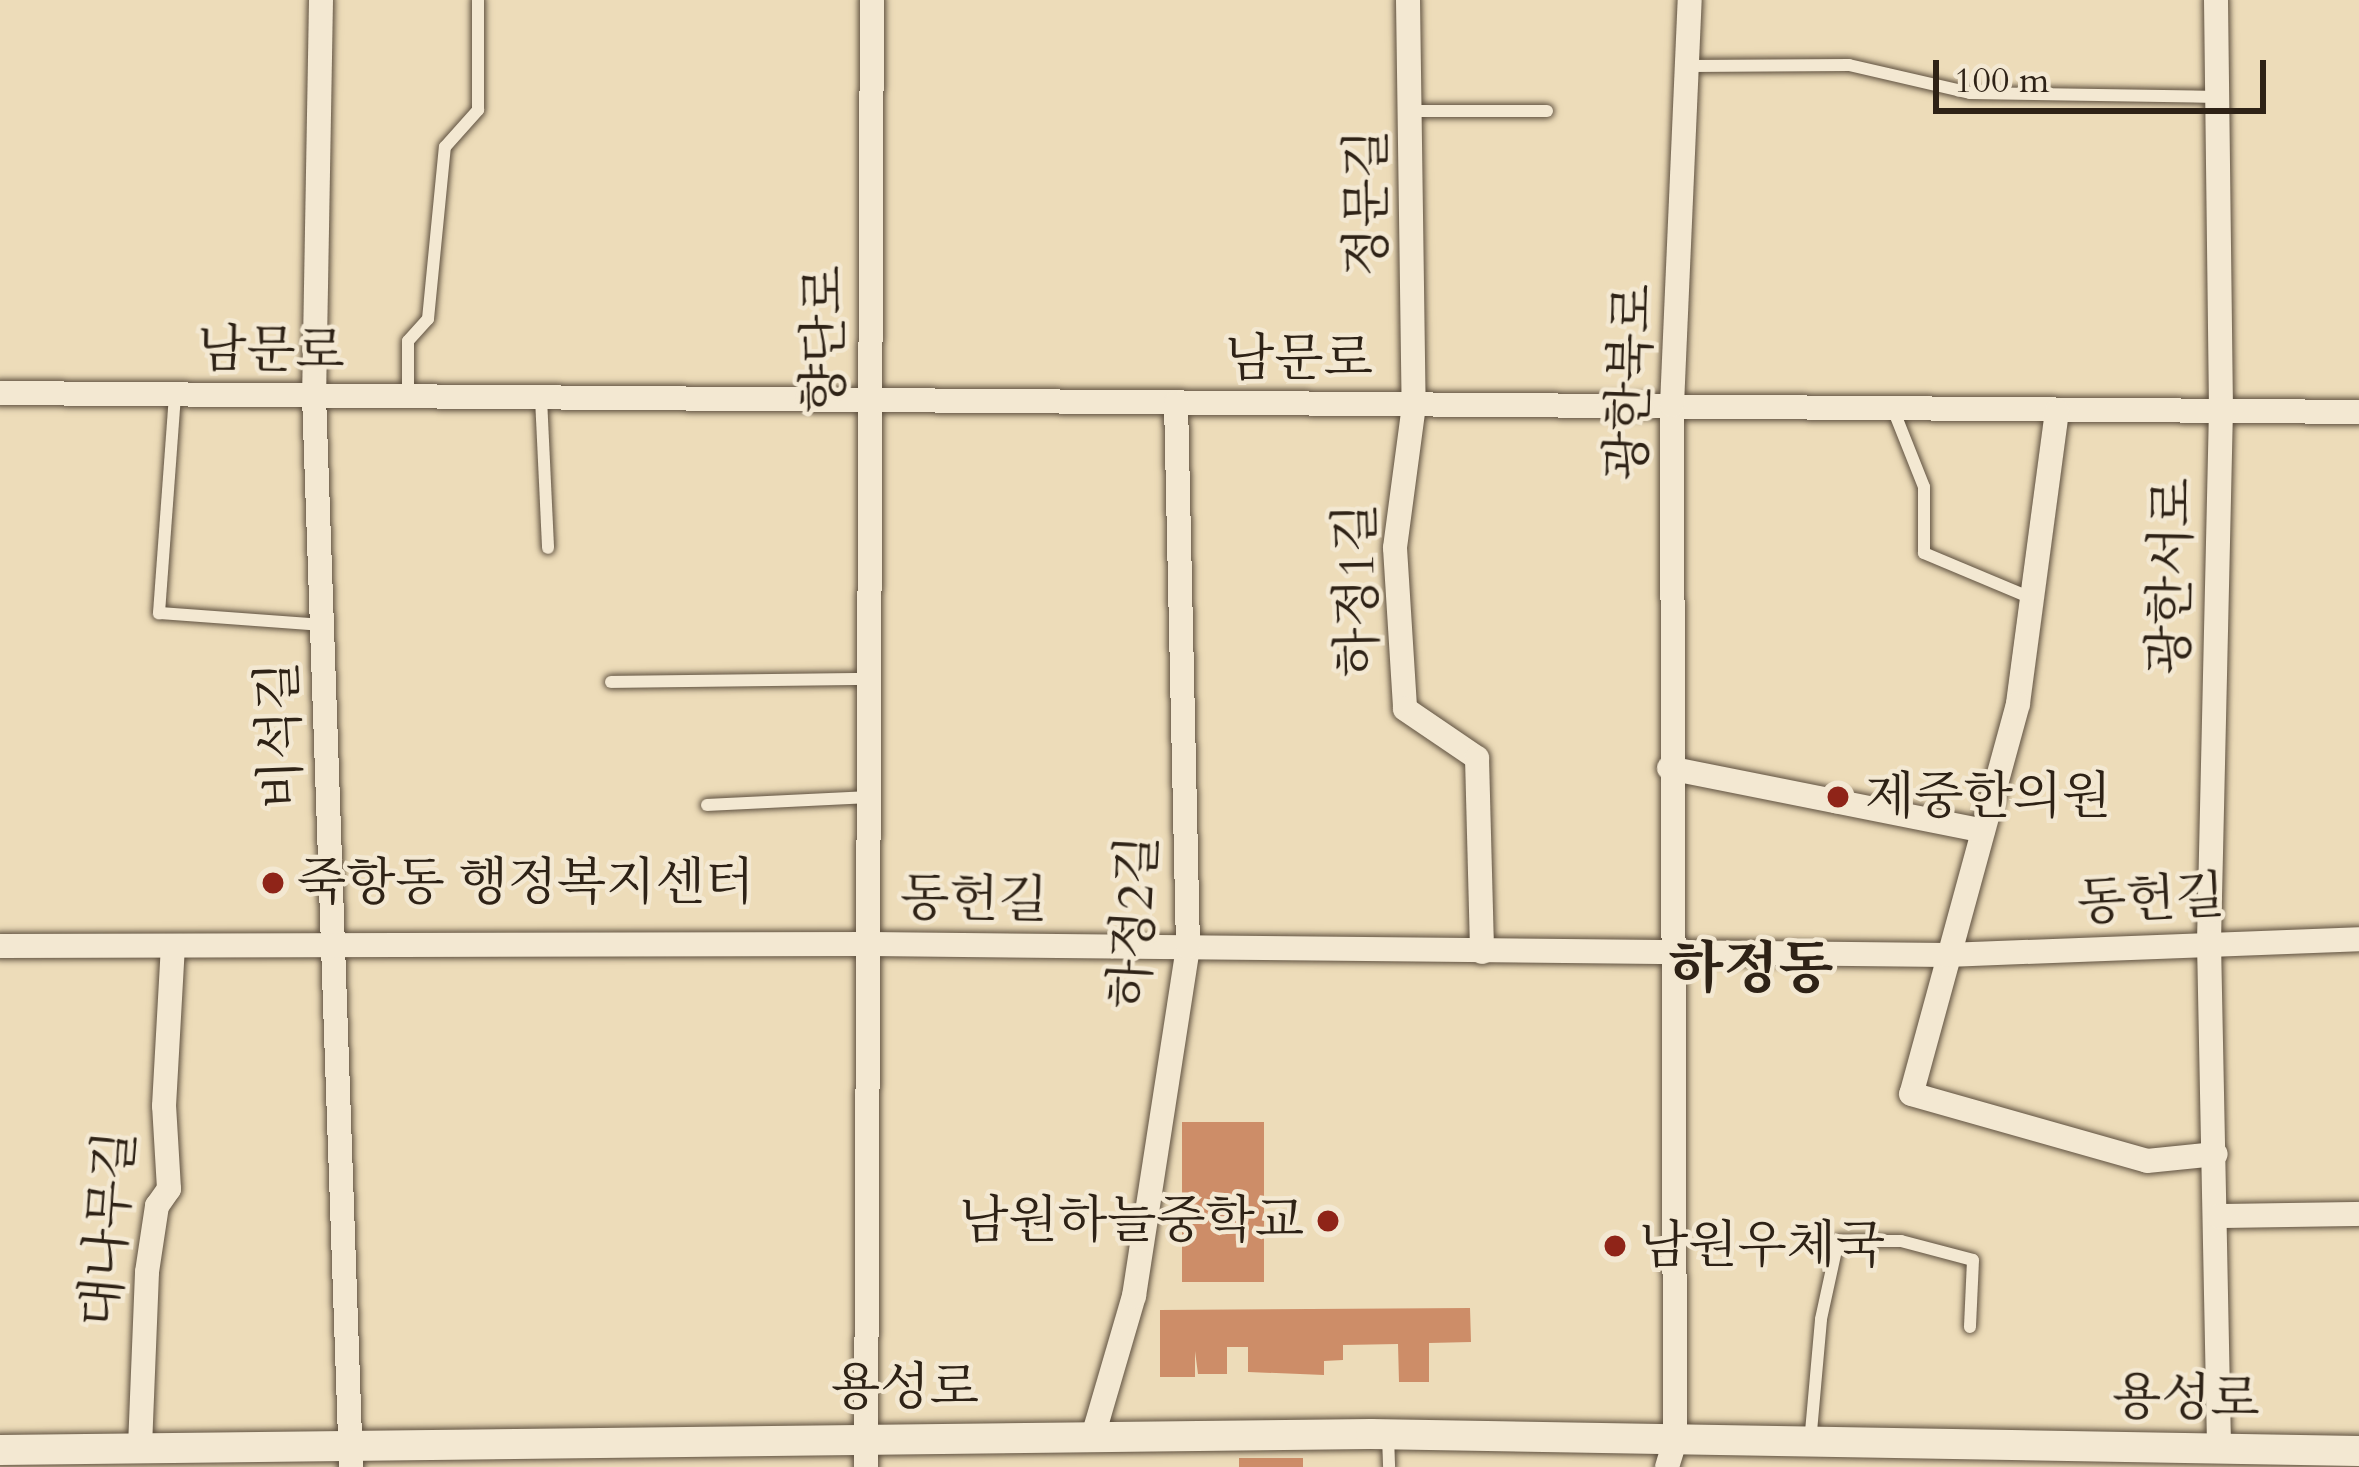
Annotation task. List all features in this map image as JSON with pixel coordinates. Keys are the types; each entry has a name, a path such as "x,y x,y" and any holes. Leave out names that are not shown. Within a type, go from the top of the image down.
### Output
{"street":[{"name":"비석길","path":"321,0 314,396 351,1455"},
{"name":"향단로","path":"866,1467 872,0"},
{"name":"정문길","path":"1408,0 1414,405"},
{"name":"광한북로","path":"1671,1454 1672,404 1690,0"},
{"name":"광한서로","path":"2216,0 2221,409 2209,942 2219,1446"},
{"name":"남문로","path":"0,393 2359,412"},
{"name":"하정2길","path":"1093,1436 1134,1296 1188,947 1177,403"},
{"name":"하정1길","path":"1414,405 1395,548 1405,709 1478,758 1481,952"},
{"path":"2057,411 2018,704 1912,1094 2147,1161 2216,1154"},
{"path":"1669,768 1983,831"},
{"name":"동헌길","path":"0,946 869,944 1948,956 2359,939"},
{"name":"대나무길","path":"140,1447 147,1272 157,1206 169,1189 173,947"},
{"path":"2218,1216 2359,1214"},
{"name":"용성로","path":"0,1450 140,1447 351,1455 866,1435 1388,1435 1671,1454 1810,1444 2011,1456 2219,1446 2359,1451"}],"lane":[{"path":"408,397 408,341 428,319 445,147 478,110 478,0"},
{"path":"1690,66 1849,65 1970,93 2219,97"},
{"path":"1412,111 1547,111"},
{"path":"175,394 159,614 322,625"},
{"path":"541,398 548,548"},
{"path":"1893,410 1924,487 1924,553 2032,598"},
{"path":"611,682 870,679"},
{"path":"707,805 869,796"},
{"path":"1810,1444 1821,1318 1838,1241 1900,1241 1973,1260 1970,1327"},
{"path":"1388,1435 1389,1467"}],"building":[{"path":"1182,1122 1264,1122 1264,1282 1182,1282"},
{"path":"1470,1308 1471,1342 1429,1343 1429,1382 1399,1382 1398,1344 1343,1345 1343,1360 1324,1361 1324,1375 1248,1372 1248,1347 1227,1347 1227,1374 1198,1374 1195,1351 1195,1377 1160,1377 1160,1310"},
{"path":"1239,1458 1303,1458 1303,1467 1239,1467"}],"place":[{"name":"제중한의원","path":"1838,797"},
{"name":"죽항동 행정복지센터","path":"273,883"},
{"name":"남원하늘중학교","path":"1328,1221"},
{"name":"남원우체국","path":"1615,1246"}],"district":[{"name":"하정동","path":"1751,970"}]}
